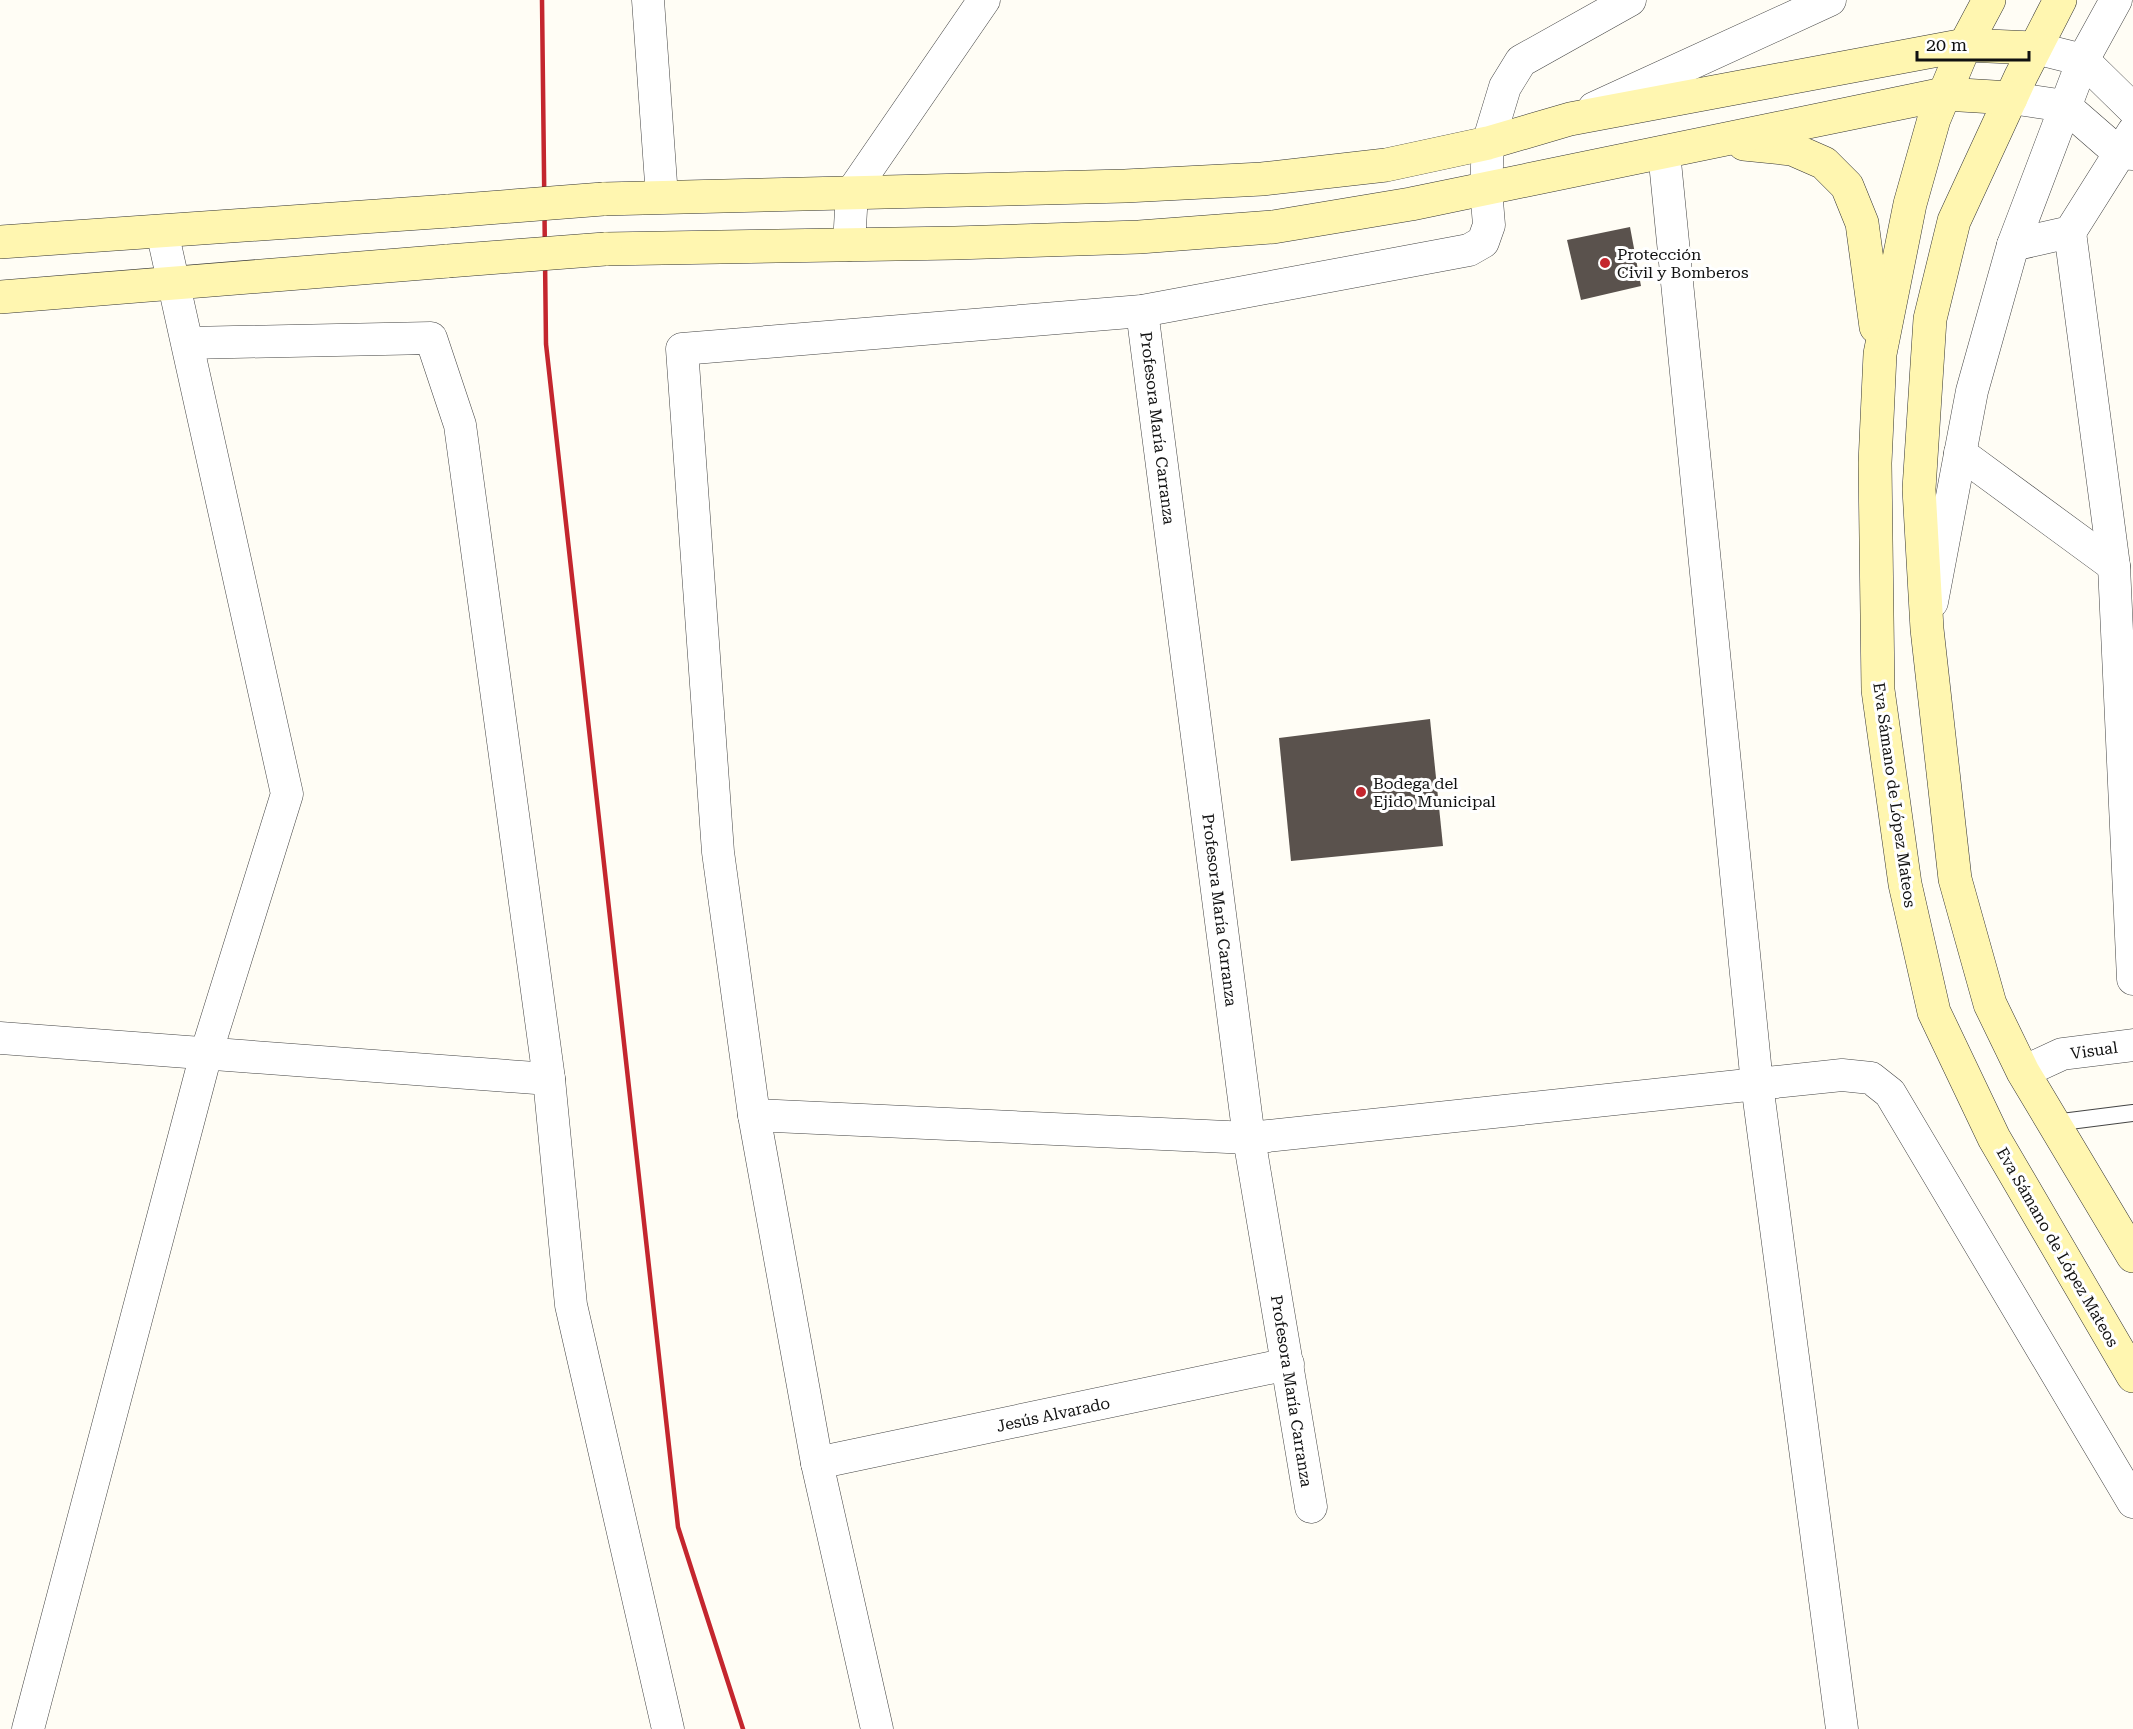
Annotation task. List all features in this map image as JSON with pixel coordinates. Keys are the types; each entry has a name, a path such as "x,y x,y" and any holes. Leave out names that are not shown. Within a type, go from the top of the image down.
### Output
{"main road":[{"name":"Eva Sámano de López Mateos","path":"1989,0 1965,45 1934,119 1910,204 1880,354 1875,463 1878,690 1905,884 1934,1012 1994,1138 2133,1376"},
{"path":"2060,0 1954,221 1930,318 1919,489 1927,629 1955,879 1990,1004 2023,1072 2133,1256"},
{"path":"0,242 603,199 1125,186 1262,179 1386,165 1488,143 1570,119 1965,45 2035,48"},
{"path":"0,297 605,249 1139,237 1273,227 1411,204 1944,94 2011,98"},
{"path":"1719,140 1792,150 1824,163 1847,186 1862,223 1880,354"}],"street":[{"path":"648,0 662,197"},
{"path":"849,245 852,192 984,0"},
{"path":"877,1729 817,1463 754,1115 718,852 682,349 1142,311 1468,250 1483,242 1489,225 1486,189 1488,143 1505,87 1521,62 1630,0"},
{"path":"1570,119 1830,0"},
{"path":"1927,629 1972,390 2013,245 2083,60 2116,0"},
{"path":"2035,48 2083,60 2133,109"},
{"path":"2011,98 2065,105 2128,146 2070,232 2114,566 2133,979"},
{"path":"1664,152 1757,1084 1842,1729"},
{"path":"28,1729 206,1054 287,794 162,231"},
{"path":"2013,245 2070,232"},
{"name":"Profesora María Carranza","path":"1142,311 1249,1137 1311,1507"},
{"path":"188,343 431,338 460,425 549,1079 571,1305 668,1729"},
{"path":"1960,453 2114,566"},
{"path":"0,1038 549,1079"},
{"name":"Visual","path":"2023,1072 2062,1054 2133,1045"},
{"path":"754,1115 1249,1137 1842,1075 1870,1078 1890,1093 2133,1502"},
{"name":"Jesús Alvarado","path":"817,1463 1288,1365"}],"lane":[{"path":"2054,1123 2133,1113"}],"building":[{"name":"Protección Civil y Bomberos","path":"1630,227 1641,286 1581,300 1567,240"},
{"name":"Bodega del Ejido Municipal","path":"1430,719 1443,846 1291,861 1279,738"}],"railway":[{"path":"542,0 546,344 678,1527 743,1729"}],"place":[{"name":"Protección Civil y Bomberos","path":"1605,263"},
{"name":"Bodega del Ejido Municipal","path":"1361,792"}]}
